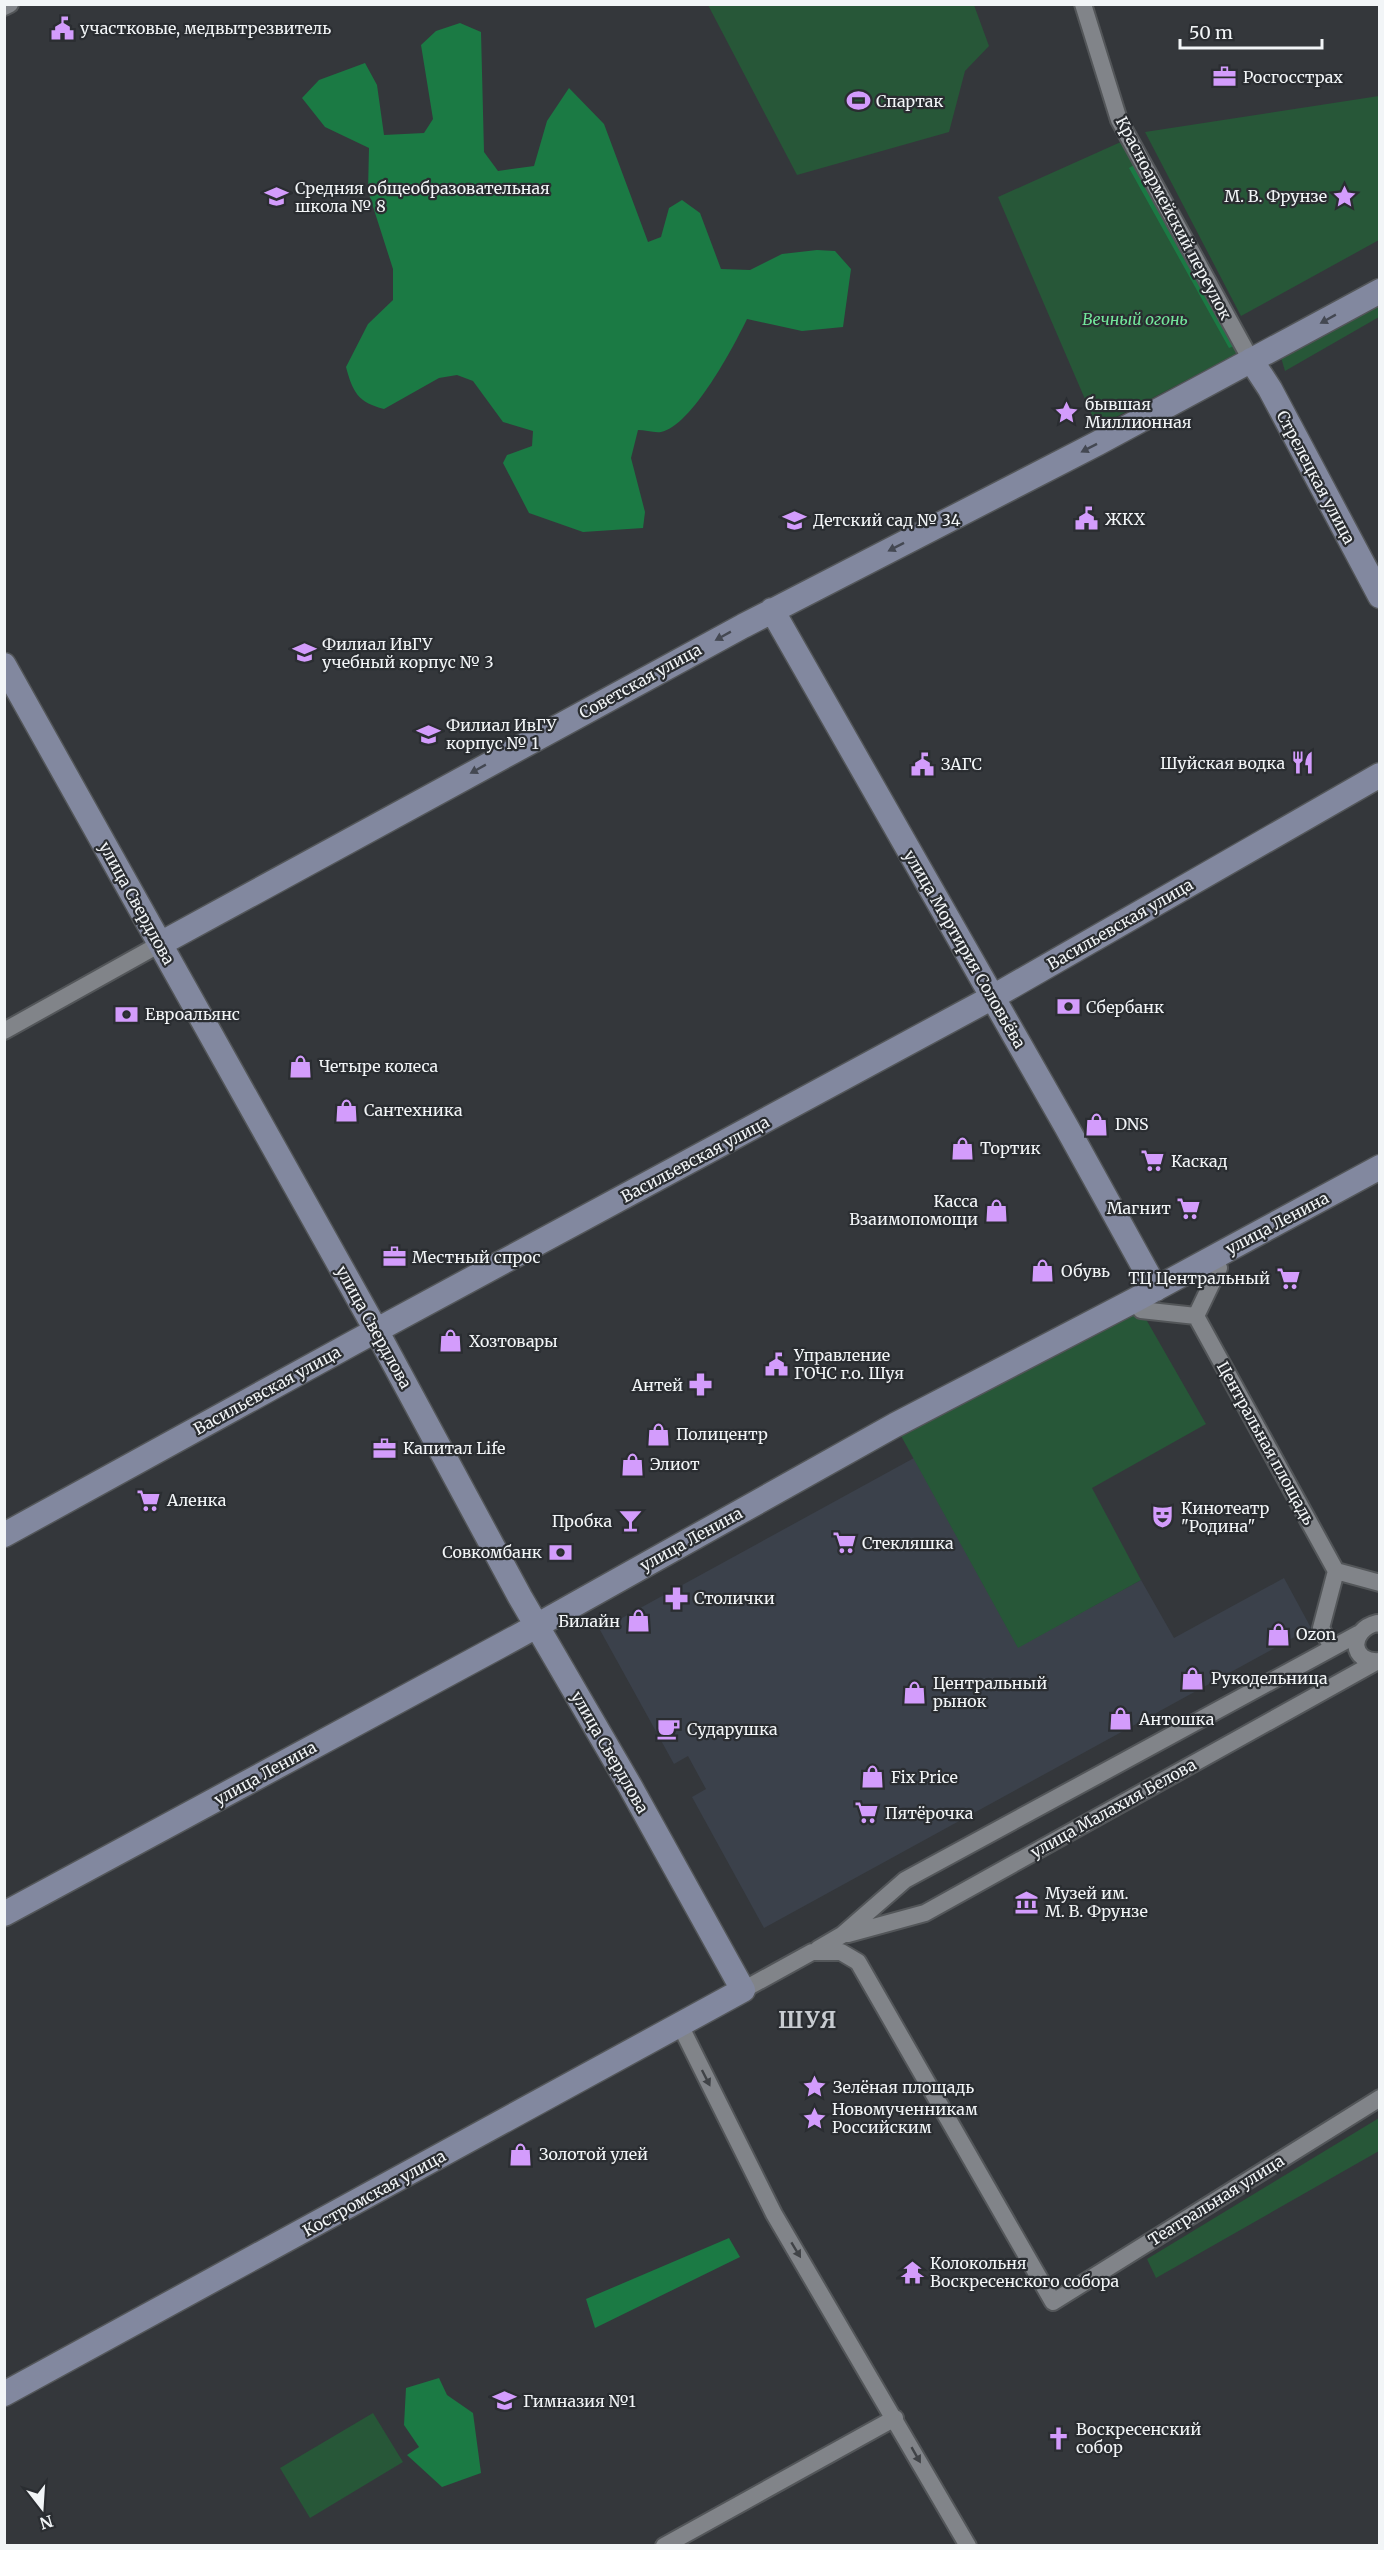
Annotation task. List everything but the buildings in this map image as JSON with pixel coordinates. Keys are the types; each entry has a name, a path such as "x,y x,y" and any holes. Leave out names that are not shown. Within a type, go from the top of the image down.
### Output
{"street":[{"path":"4,7 10,4"},
{"name":"Красноармейский переулок","path":"1083,4 1119,120 1251,360"},
{"name":"Советская улица","path":"4,1031 772,610 1098,443 1380,291"},
{"name":"Стрелецкая улица","path":"1251,360 1270,389 1380,596"},
{"name":"улица Мортирия Соловьёва","path":"772,610 1156,1288"},
{"name":"улица Свердлова","path":"4,665 376,1330 537,1625 625,1777 743,1990"},
{"name":"Васильевская улица","path":"4,1535 376,1330 993,997 1380,775"},
{"name":"улица Ленина","path":"4,1914 537,1625 895,1425 1380,1167"},
{"path":"1141,1310 1196,1316 1220,1268"},
{"name":"Центральная площадь","path":"1196,1316 1336,1571"},
{"path":"1332,1647 1322,1628 1336,1571 1380,1583"},
{"name":"улица Малахия Белова","path":"812,1952 842,1935 906,1880 1358,1634 1364,1628 1379,1623"},
{"name":"улица Малахия Белова","path":"1358,1634 1356,1647 1358,1652 1366,1660 1378,1661"},
{"name":"улица Малахия Белова","path":"842,1935 925,1913 1378,1661"},
{"path":"743,1990 812,1952"},
{"name":"Театральная улица","path":"812,1952 841,1952 858,1962 1053,2302 1380,2098"},
{"name":"Костромская улица","path":"4,2394 743,1990"},
{"path":"680,2025 774,2214 968,2546"},
{"path":"664,2546 895,2418"}],"shaded area":[{"name":"Центральный рынок","path":"914,1458 1018,1647 1141,1580 1174,1638 1284,1578 1311,1628 764,1928 692,1797 706,1789 688,1756 674,1764 600,1630"}],"green space":[{"name":"Спартак","path":"708,5 974,5 989,46 965,71 949,132 797,175"},
{"path":"460,23 481,32 484,152 498,171 534,166 547,121 569,88 604,124 648,242 661,237 669,208 682,200 700,213 721,269 750,270 782,254 817,250 835,251 851,269 843,327 802,331 747,319 711,383 686,416 673,427 661,432 638,430 631,458 645,512 643,528 583,532 529,513 503,463 507,455 532,446 533,431 503,422 473,381 457,375 439,378 384,409 362,399 351,384 346,367 368,324 393,300 393,269 368,191 369,148 325,127 302,98 319,80 365,63 377,85 384,135 424,133 433,119 421,45 436,31"},
{"path":"1379,96 1379,240 1241,316 1145,132"},
{"name":"Вечный огонь","path":"1123,141 1242,351 1097,427 998,197"},
{"path":"1134,165 1234,346 1229,348 1129,168"},
{"path":"1379,299 1379,317 1285,371 1280,354"},
{"path":"1135,1300 1206,1424 1092,1488 1141,1580 1018,1648 895,1425"},
{"path":"1379,2118 1379,2151 1156,2278 1147,2259"},
{"path":"729,2238 740,2257 595,2328 586,2299"},
{"path":"439,2378 447,2395 473,2413 481,2473 442,2487 407,2455 419,2447 404,2425 406,2388"},
{"path":"373,2413 403,2462 310,2518 280,2468"}],"place":[{"name":"участковые, медвытрезвитель","path":"62,28"},
{"name":"Росгосстрах","path":"1225,77"},
{"name":"Спартак","path":"858,101"},
{"name":"М. В. Фрунзе","path":"1345,196"},
{"name":"Средняя общеобразовательная школа № 8","path":"277,197"},
{"name":"бывшая Миллионная","path":"1067,413"},
{"name":"ЖКХ","path":"1087,519"},
{"name":"Детский сад № 34","path":"795,520"},
{"name":"Филиал ИвГУ учебный корпус № 3","path":"304,653"},
{"name":"Филиал ИвГУ корпус № 1","path":"428,734"},
{"name":"Шуйская водка","path":"1303,763"},
{"name":"ЗАГС","path":"923,764"},
{"name":"Сбербанк","path":"1068,1007"},
{"name":"Евроальянс","path":"127,1014"},
{"name":"Четыре колеса","path":"301,1066"},
{"name":"Сантехника","path":"346,1110"},
{"name":"DNS","path":"1097,1124"},
{"name":"Тортик","path":"962,1148"},
{"name":"Каскад","path":"1153,1161"},
{"name":"Магнит","path":"1189,1208"},
{"name":"Касса Взаимопомощи","path":"996,1210"},
{"name":"Местный спрос","path":"394,1257"},
{"name":"Обувь","path":"1043,1271"},
{"name":"ТЦ Центральный","path":"1288,1278"},
{"name":"Хозтовары","path":"451,1341"},
{"name":"Управление ГОЧС г.о. Шуя","path":"776,1364"},
{"name":"Антей","path":"701,1385"},
{"name":"Полицентр","path":"658,1434"},
{"name":"Капитал Life","path":"385,1448"},
{"name":"Элиот","path":"632,1464"},
{"name":"Аленка","path":"149,1500"},
{"name":"Кинотеатр \"Родина\"","path":"1163,1517"},
{"name":"Пробка","path":"630,1521"},
{"name":"Стекляшка","path":"844,1543"},
{"name":"Совкомбанк","path":"560,1552"},
{"name":"Столички","path":"676,1598"},
{"name":"Билайн","path":"638,1621"},
{"name":"Ozon","path":"1278,1634"},
{"name":"Рукодельница","path":"1193,1678"},
{"name":"Центральный рынок","path":"915,1692"},
{"name":"Антошка","path":"1121,1719"},
{"name":"Сударушка","path":"669,1729"},
{"name":"Fix Price","path":"873,1777"},
{"name":"Пятёрочка","path":"867,1813"},
{"name":"Музей им. М. В. Фрунзе","path":"1027,1902"},
{"name":"Зелёная площадь","path":"815,2087"},
{"name":"Новомученникам Российским","path":"814,2118"},
{"name":"Золотой улей","path":"521,2154"},
{"name":"Колокольня Воскресенского собора","path":"912,2272"},
{"name":"Гимназия №1","path":"505,2401"},
{"name":"Воскресенский собор","path":"1058,2438"}],"district":[{"name":"ШУЯ","path":"808,2020"}]}
